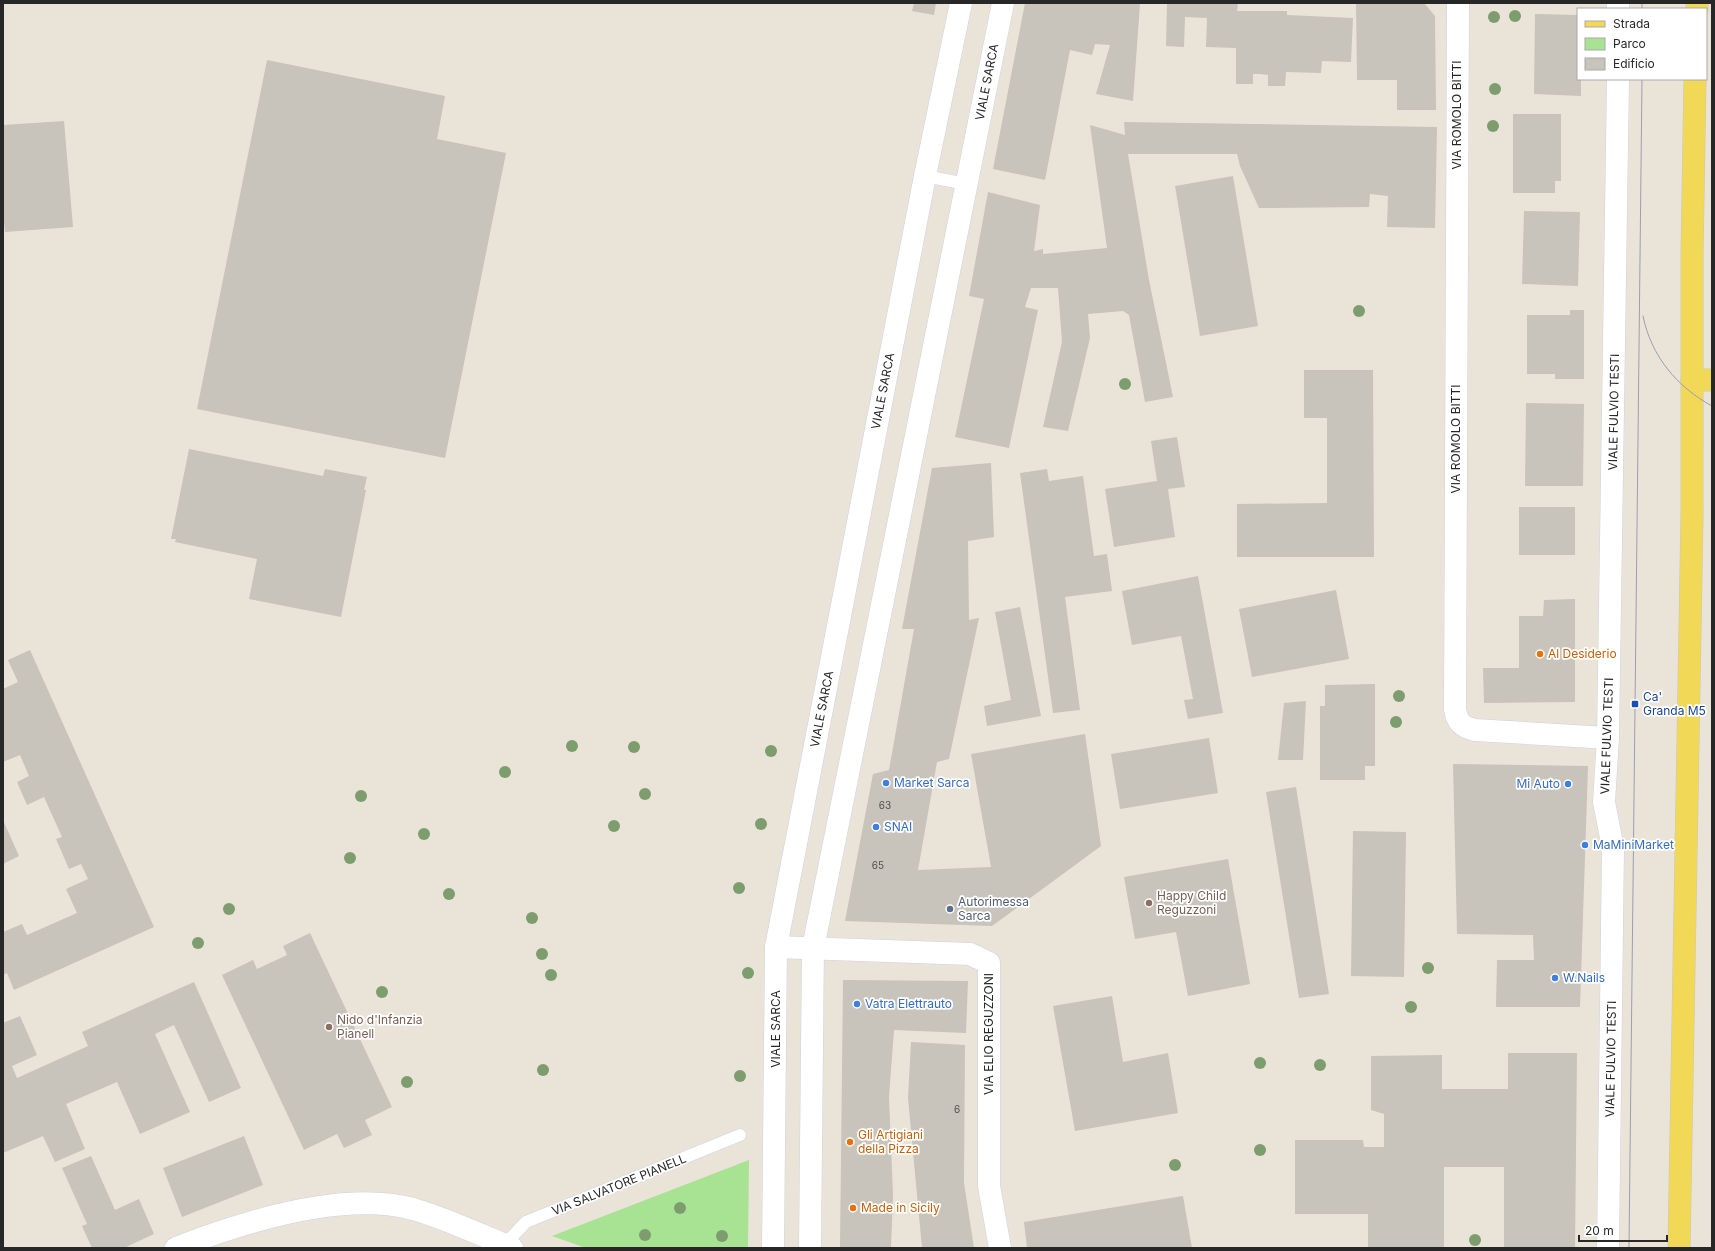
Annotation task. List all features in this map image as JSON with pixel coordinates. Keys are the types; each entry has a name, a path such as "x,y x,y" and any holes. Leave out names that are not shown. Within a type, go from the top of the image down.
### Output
{"main road":[{"path":"1680,1248 1692,516 1702,380 1692,255 1695,80"}],"street":[{"name":"VIALE SARCA","path":"774,1248 776,947 925,176 962,3"},
{"name":"VIALE SARCA","path":"810,1248 813,948 1003,3"},
{"name":"VIA ROMOLO BITTI","path":"1458,3 1454,709 1460,723 1466,728 1475,730 1608,738"},
{"name":"VIALE FULVIO TESTI","path":"1608,1248 1613,848 1604,802 1608,738 1618,80"},
{"name":"VIA ELIO REGUZZONI","path":"776,947 970,954 990,963 989,1186 1000,1248"},
{"name":"VIA SALVATORE PIANELL","path":"177,1248 226,1229 276,1216 343,1204 377,1204 412,1209 508,1246"}],"lane":[{"path":"925,176 966,184"},
{"name":"VIA SALVATORE PIANELL","path":"508,1246 526,1222 740,1135"}],"green space":[{"path":"749,1160 748,1248 586,1248 552,1236"}],"building":[{"path":"914,3 936,3 934,15 912,11"},
{"path":"1025,3 1140,4 1133,101 1096,94 1110,45 1095,44 1092,55 1070,50 1045,180 993,169"},
{"path":"1167,3 1238,3 1237,11 1287,11 1287,15 1353,18 1351,62 1322,61 1321,73 1286,72 1285,86 1268,86 1268,75 1260,74 1253,74 1253,84 1236,84 1236,48 1206,47 1207,18 1185,17 1184,47 1166,46"},
{"path":"1356,3 1424,3 1435,16 1436,110 1397,110 1397,80 1357,80"},
{"path":"1535,14 1577,15 1577,80 1581,80 1581,96 1534,94"},
{"path":"267,60 445,96 437,139 506,153 445,458 197,409"},
{"path":"1513,114 1561,114 1561,181 1555,181 1555,193 1513,193"},
{"path":"64,121 73,227 5,232 3,211 3,125"},
{"path":"1124,122 1437,127 1435,228 1387,227 1388,196 1370,194 1369,207 1259,208 1240,166 1237,154 1128,154 1149,280 1173,397 1145,402 1129,315 1123,311 1088,314 1090,338 1068,431 1043,427 1062,342 1058,288 1031,288 1025,307 1038,310 1009,448 955,437 984,299 969,296 988,192 1040,205 1034,251 1043,249 1043,254 1107,248 1090,125 1125,135"},
{"path":"1233,176 1258,326 1200,336 1175,186"},
{"path":"1524,211 1580,212 1578,286 1522,284"},
{"path":"1570,310 1584,310 1584,379 1555,379 1555,374 1527,374 1527,315 1570,315"},
{"path":"1304,370 1373,370 1374,557 1237,557 1237,504 1327,503 1327,418 1304,418"},
{"path":"1526,403 1584,404 1583,486 1525,486"},
{"path":"1177,437 1185,487 1168,489 1175,537 1114,547 1105,489 1157,481 1151,441"},
{"path":"189,449 323,476 325,469 367,477 364,490 366,490 341,617 249,599 257,559 175,542 176,539 171,539"},
{"path":"991,463 994,537 968,541 969,620 979,618 949,759 937,762 918,870 991,867 971,754 1085,734 1101,846 992,926 845,921 873,774 889,770 914,629 902,629 932,468"},
{"path":"1047,469 1049,481 1083,476 1094,556 1107,554 1112,591 1065,597 1080,710 1053,713 1020,473"},
{"path":"1519,507 1575,507 1575,555 1519,555"},
{"path":"1198,576 1223,713 1188,719 1184,700 1193,699 1181,636 1132,645 1122,591"},
{"path":"1336,590 1349,659 1252,677 1239,609"},
{"path":"1575,599 1575,702 1484,703 1483,668 1519,668 1519,616 1543,616 1544,600"},
{"path":"1020,607 1041,716 987,726 984,706 1011,700 995,612"},
{"path":"30,650 154,927 14,990 7,973 3,975 3,932 22,924 27,935 77,913 66,889 88,879 81,864 69,869 56,839 62,837 44,797 27,805 17,782 29,776 20,755 3,762 3,689 18,682 8,660"},
{"path":"1375,684 1375,766 1365,766 1365,780 1320,780 1320,706 1325,706 1325,685"},
{"path":"1306,701 1303,760 1278,760 1284,703"},
{"path":"1209,738 1218,793 1120,809 1111,754"},
{"path":"1453,764 1588,766 1580,1007 1496,1007 1497,960 1534,960 1533,935 1457,934"},
{"path":"1296,787 1329,994 1299,998 1266,792"},
{"path":"3,820 19,856 3,864"},
{"path":"1353,831 1406,832 1404,977 1351,976"},
{"path":"1228,859 1250,984 1188,996 1176,932 1135,939 1124,877"},
{"path":"310,933 392,1107 365,1120 372,1135 344,1148 337,1134 304,1150 222,975 253,960 257,969 287,955 283,946"},
{"path":"843,980 968,981 966,1033 894,1030 889,1097 893,1195 891,1248 840,1248"},
{"path":"194,982 241,1088 209,1102 174,1025 155,1034 190,1112 140,1134 117,1082 66,1104 85,1149 55,1162 43,1136 3,1153 3,1023 20,1016 37,1055 12,1066 17,1078 88,1046 82,1032"},
{"path":"1112,996 1123,1062 1168,1053 1178,1113 1075,1131 1053,1006"},
{"path":"911,1042 965,1045 964,1183 974,1248 922,1248 908,1098"},
{"path":"1508,1053 1577,1053 1575,1248 1504,1248 1504,1167 1444,1167 1444,1248 1368,1248 1368,1214 1295,1214 1295,1140 1363,1140 1364,1147 1384,1147 1384,1114 1371,1110 1371,1056 1442,1055 1442,1089 1508,1089"},
{"path":"244,1136 263,1185 182,1217 163,1168"},
{"path":"91,1156 115,1210 139,1199 154,1234 124,1248 92,1248 82,1226 87,1224 62,1168"},
{"path":"1183,1196 1192,1248 1027,1248 1024,1222"}],"tram line":[{"path":"1642,3 1642,8"},
{"path":"1629,1248 1642,80"},
{"path":"1643,316 1652,344 1667,369 1688,390 1712,406"}],"place":[{"name":"Al Desiderio","path":"1540,654"},
{"name":"Ca' Granda M5","path":"1635,704"},
{"name":"Market Sarca","path":"886,783"},
{"name":"Mi Auto","path":"1568,784"},
{"name":"SNAI","path":"876,827"},
{"name":"MaMiniMarket","path":"1585,845"},
{"name":"Happy Child Reguzzoni","path":"1149,903"},
{"name":"Autorimessa Sarca","path":"950,909"},
{"name":"W.Nails","path":"1555,978"},
{"name":"Vatra Elettrauto","path":"857,1004"},
{"name":"Nido d'Infanzia Pianell","path":"329,1027"},
{"name":"Gli Artigiani della Pizza","path":"850,1142"},
{"name":"Made in Sicily","path":"853,1208"}]}
